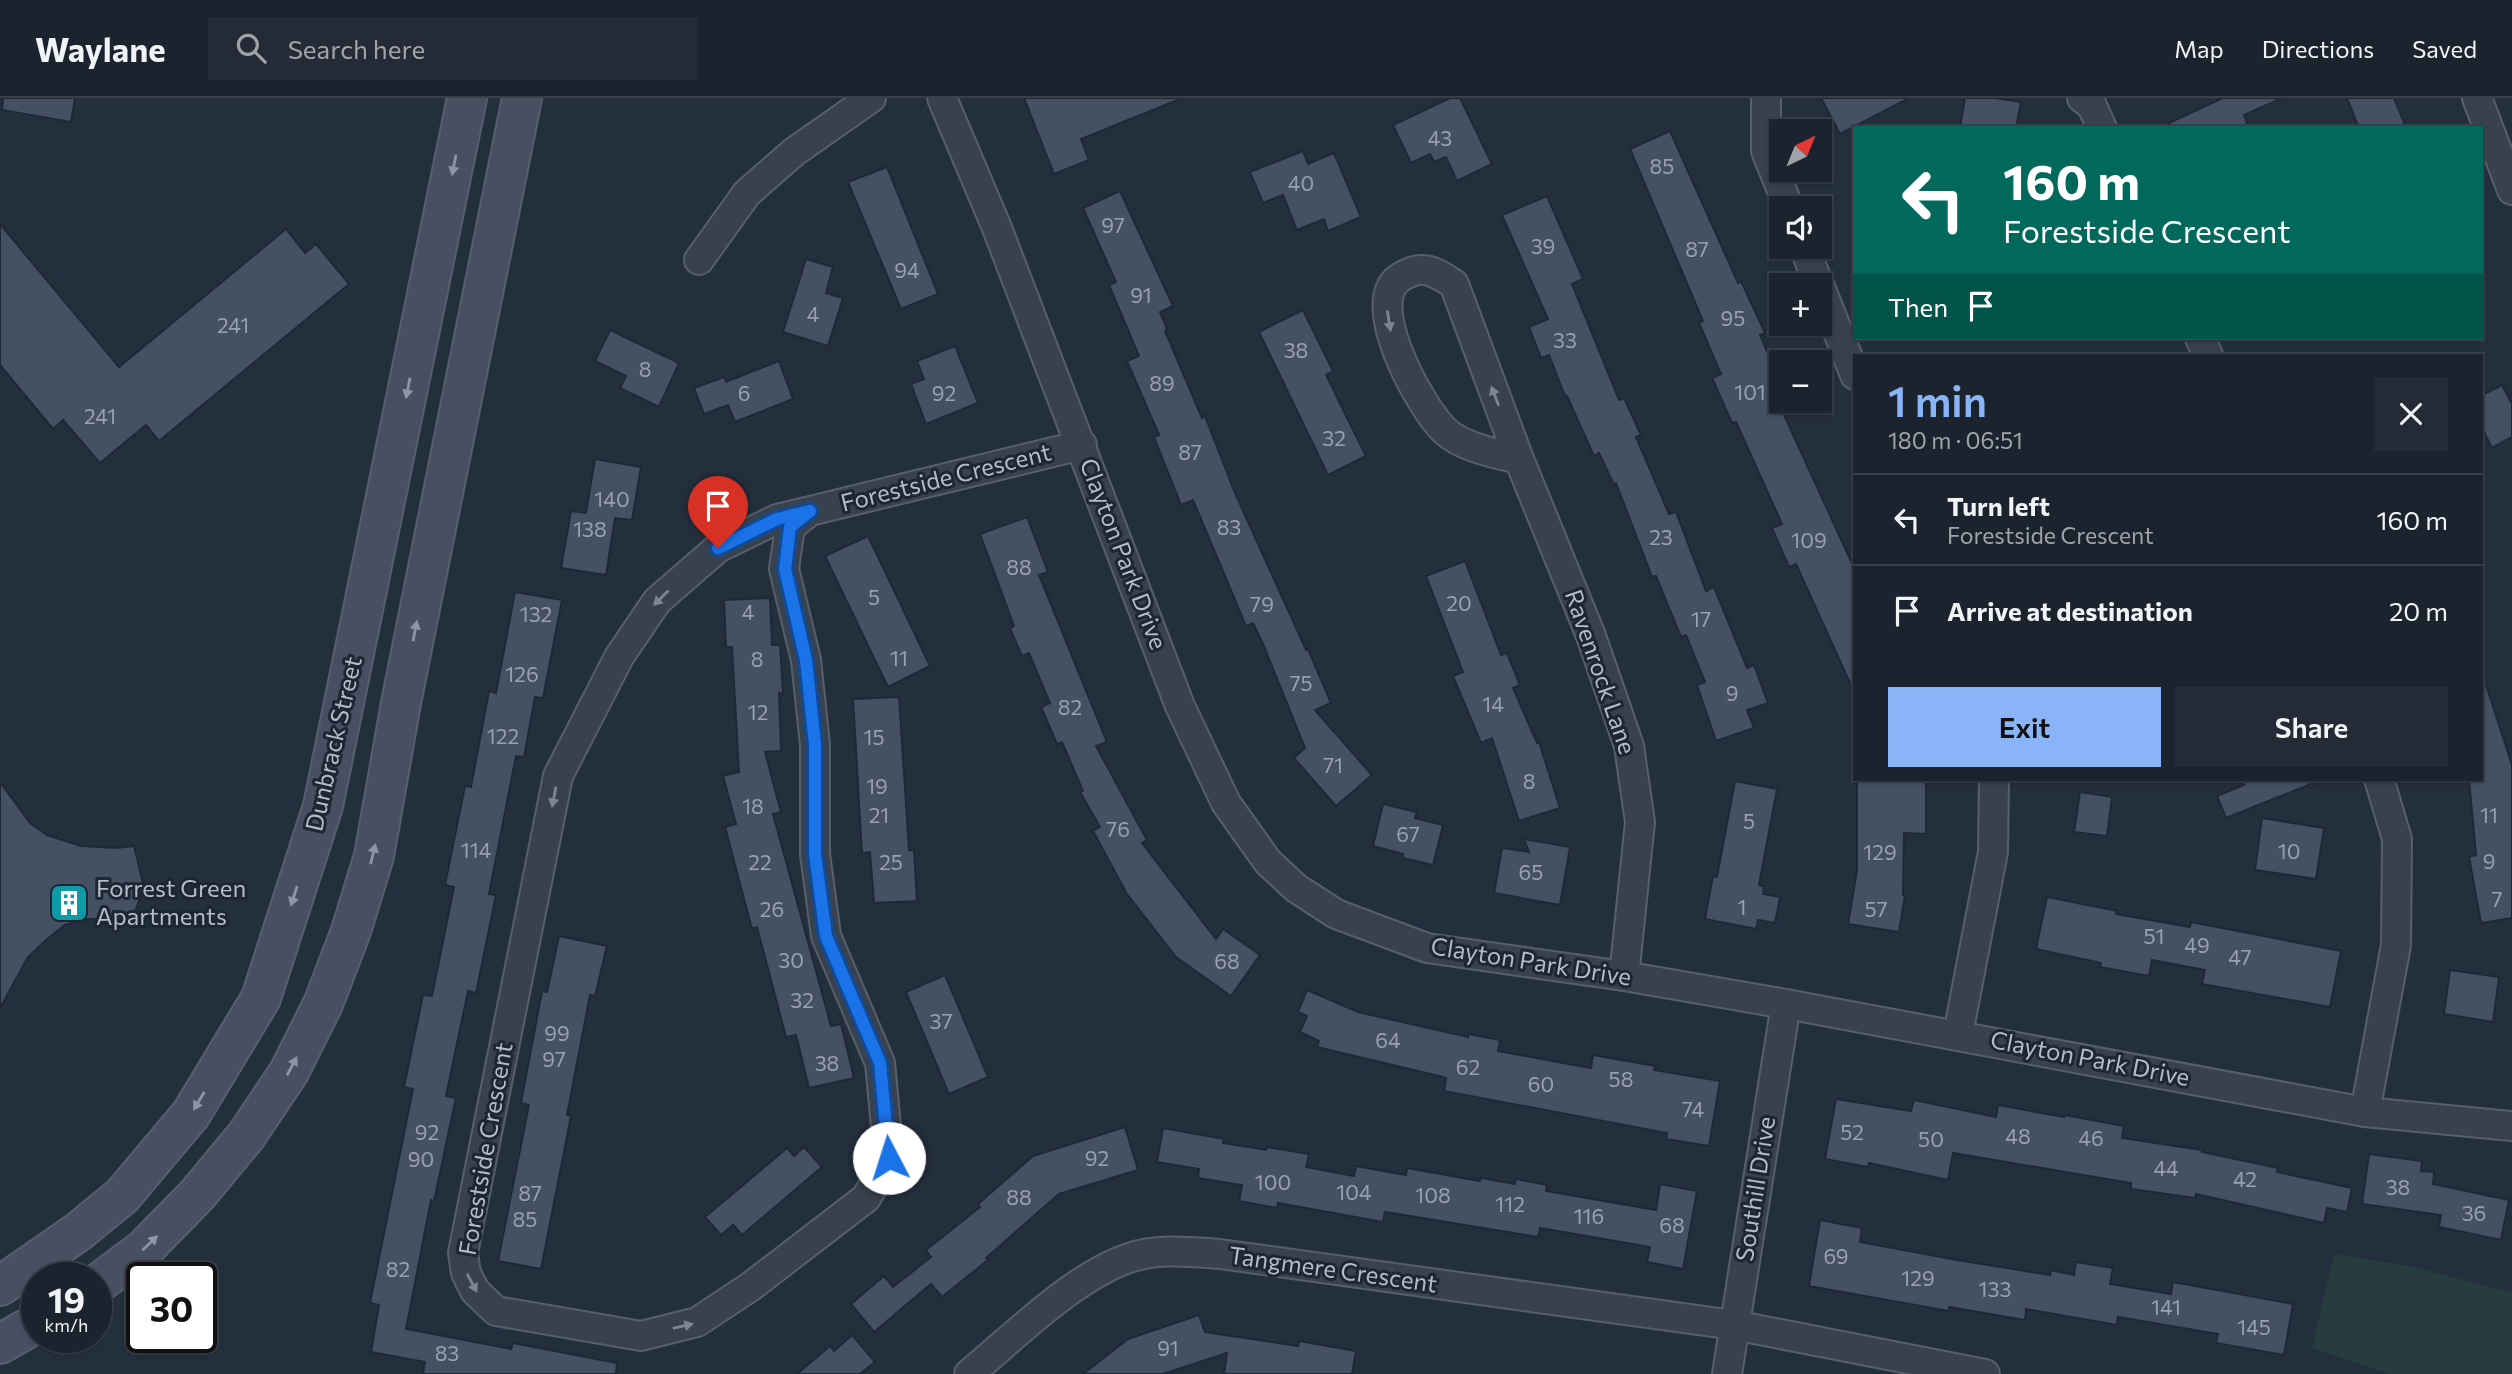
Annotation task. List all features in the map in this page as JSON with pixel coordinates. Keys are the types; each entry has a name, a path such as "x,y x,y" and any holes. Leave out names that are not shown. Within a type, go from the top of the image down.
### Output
{"main road":[{"name":"Dunbrack Street","path":"0,1286 78,1232 122,1196 191,1114 261,998 324,806 467,98"},
{"path":"112,1273 145,1249 197,1195 246,1136 289,1072 323,1004 351,931 374,856 407,676 522,98"},
{"path":"0,1265 78,1232"},
{"path":"0,1344 21,1332"}],"street":[{"path":"699,260 747,193 794,152 871,98"},
{"name":"Clayton Park Drive","path":"942,98 992,216 1082,445 1180,706 1226,803 1268,862 1296,888 1336,914 1427,948 1787,1003 2365,1112 2512,1126"},
{"path":"1766,98 1766,150 1784,196"},
{"path":"2082,98 2092,106 2101,126"},
{"path":"2477,98 2512,190"},
{"name":"Ravenrock Lane","path":"1519,459 1480,450 1445,431 1421,396 1401,360 1388,325 1387,299 1394,281 1409,271 1430,269 1454,284 1519,459 1591,635 1629,746 1640,822 1624,976"},
{"path":"1832,317 1853,370"},
{"name":"Forestside Crescent","path":"810,511 790,527 785,569 806,660 815,745 815,854 826,936 880,1063 889,1158 866,1198 750,1287 697,1322 641,1336 496,1311 475,1292 466,1273 463,1254 558,776 618,657 657,601 718,548 777,519 1082,445"},
{"path":"1958,1034 1993,852 1994,781"},
{"path":"2365,1112 2396,945 2397,839 2380,781"},
{"name":"Southill Drive","path":"1727,1374 1787,1003"},
{"name":"Tangmere Crescent","path":"969,1374 1094,1273 1131,1256 1178,1251 1234,1256 1734,1325 1985,1374"}],"green space":[{"path":"2334,1254 2414,1267 2512,1293 2512,1374 2389,1374 2312,1348"}],"building":[{"path":"3,98 75,98 71,122 2,110"},
{"path":"1024,98 1180,99 1081,139 1089,160 1054,174"},
{"path":"1450,98 1460,98 1492,164 1457,181 1446,157 1434,162 1430,154 1411,163 1393,125"},
{"path":"1821,98 1909,98 1853,126 1840,134"},
{"path":"1965,98 1995,98 2021,102 2016,126 1960,126"},
{"path":"2223,98 2282,98 2244,115 2248,126 2162,126"},
{"path":"2347,98 2394,98 2405,126 2358,126"},
{"path":"1670,131 1738,283 1741,281 1765,333 1760,335 1769,355 1769,413 1788,413 1784,415 1853,566 1853,690 1796,564 1789,567 1772,528 1782,524 1736,422 1732,423 1712,378 1721,374 1699,323 1703,321 1630,149"},
{"path":"1303,151 1308,164 1334,153 1361,217 1328,231 1324,219 1297,230 1283,195 1263,203 1250,172"},
{"path":"887,167 938,294 901,309 848,182"},
{"path":"1120,191 1173,306 1160,312 1167,329 1165,331 1331,703 1315,710 1372,775 1336,806 1294,758 1305,748 1263,644 1253,623 1246,626 1193,500 1181,505 1154,437 1159,435 1127,361 1139,356 1109,285 1116,282 1083,208"},
{"path":"1547,196 1583,279 1572,284 1619,400 1624,398 1641,435 1636,437 1669,514 1676,512 1706,591 1714,587 1747,668 1754,665 1768,703 1747,710 1754,728 1716,741 1697,685 1705,682 1686,635 1681,637 1656,576 1652,577 1616,483 1614,485 1599,453 1594,456 1549,355 1541,358 1529,327 1548,319 1502,215"},
{"path":"0,224 119,367 286,229 305,253 316,244 349,284 159,441 146,425 100,463 63,420 53,429 0,365"},
{"path":"806,259 833,267 826,293 843,298 828,346 783,332"},
{"path":"1303,310 1333,371 1326,375 1366,456 1328,475 1259,332"},
{"path":"610,330 679,363 659,407 620,388 626,376 595,361"},
{"path":"955,346 978,403 926,424 911,384 924,379 917,361"},
{"path":"779,361 793,399 735,422 728,405 704,414 694,388 724,377 726,382"},
{"path":"2502,385 2512,404 2512,437 2492,448 2483,430 2483,394"},
{"path":"595,459 641,467 632,520 615,518 606,575 561,568 571,511 586,513"},
{"path":"1027,517 1048,572 1039,575 1107,742 1096,746 1147,840 1142,843 1216,939 1223,929 1260,955 1231,996 1176,957 1127,894 1093,831 1100,827 1080,792 1083,791 1062,742 1057,744 1041,707 1050,703 1029,653 1022,656 1010,628 1014,626 980,534"},
{"path":"868,536 930,666 888,687 825,556"},
{"path":"1465,561 1501,655 1507,653 1520,685 1513,688 1537,743 1539,742 1560,808 1519,821 1492,738 1481,743 1453,676 1463,672 1426,576"},
{"path":"515,592 562,600 543,698 535,697 524,757 516,756 489,894 496,895 476,993 468,991 446,1096 456,1098 434,1201 431,1200 406,1329 511,1349 513,1343 617,1363 616,1374 423,1374 425,1362 371,1352 379,1305 370,1303 413,1089 404,1087 423,995 432,996 454,887 445,885 465,786 471,787 489,691 496,693"},
{"path":"770,598 772,645 780,645 783,694 779,693 781,751 765,752 781,812 773,814 831,1026 841,1024 854,1078 809,1088 796,1035 786,1037 757,927 752,929 725,827 736,824 723,776 739,772 732,647 726,647 724,600"},
{"path":"2486,685 2512,765 2512,918 2481,923 2469,857 2476,855 2469,781 2483,781 2483,686"},
{"path":"899,697 909,850 914,850 917,901 874,903 870,852 862,853 853,699"},
{"path":"1735,781 1777,789 1759,885 1764,887 1763,894 1780,897 1775,923 1758,920 1756,929 1705,919 1713,876 1717,877"},
{"path":"1857,781 1926,781 1926,834 1904,833 1905,895 1899,932 1848,924 1857,871"},
{"path":"2243,781 2318,781 2226,818 2217,796 2244,785"},
{"name":"Forrest Green Apartments","path":"0,782 30,823 47,835 81,846 134,846 144,887 132,920 85,919 65,925 46,940 28,957 0,1008"},
{"path":"2080,792 2112,797 2107,836 2074,832"},
{"path":"1383,804 1417,812 1415,818 1443,825 1433,865 1403,858 1403,854 1373,846"},
{"path":"2262,818 2324,828 2316,879 2255,870"},
{"path":"1524,839 1570,847 1560,905 1494,893 1502,848 1529,852"},
{"path":"2047,897 2117,911 2116,914 2190,927 2191,922 2341,951 2330,1007 2202,984 2205,970 2152,960 2149,976 2100,967 2101,963 2036,949"},
{"path":"559,936 607,946 595,996 590,995 567,1115 571,1116 541,1269 498,1261 529,1105 521,1103 542,991 547,992"},
{"path":"2450,970 2499,977 2493,1022 2444,1014"},
{"path":"945,975 988,1077 949,1094 906,992"},
{"path":"1307,990 1358,1012 1468,1037 1468,1034 1500,1040 1498,1051 1591,1068 1593,1055 1655,1066 1654,1070 1720,1081 1709,1146 1666,1139 1667,1133 1444,1091 1446,1078 1317,1047 1319,1041 1300,1032 1307,1016 1298,1012"},
{"path":"1836,1099 1911,1111 1914,1100 1996,1117 1998,1105 2064,1115 2124,1126 2122,1138 2202,1150 2278,1168 2277,1172 2352,1188 2347,1212 2327,1208 2324,1223 2196,1194 2195,1198 2131,1189 2131,1183 1953,1153 1948,1180 1869,1163 1868,1167 1825,1159"},
{"path":"1125,1127 1138,1170 1059,1194 986,1258 988,1260 942,1297 931,1284 874,1332 851,1304 884,1276 893,1287 931,1257 926,1250 980,1207 978,1204 1033,1156"},
{"path":"1163,1128 1224,1139 1223,1143 1309,1154 1306,1167 1354,1176 1356,1166 1406,1175 1407,1168 1480,1181 1481,1178 1515,1184 1516,1179 1547,1185 1546,1191 1656,1210 1660,1184 1697,1191 1683,1269 1647,1262 1650,1247 1540,1228 1538,1237 1385,1212 1383,1222 1278,1203 1277,1208 1239,1201 1242,1185 1198,1178 1199,1169 1157,1162"},
{"path":"804,1147 822,1167 742,1235 733,1225 721,1235 705,1217 787,1148 794,1156"},
{"path":"2369,1154 2422,1161 2421,1171 2434,1172 2433,1184 2509,1200 2501,1240 2439,1227 2441,1215 2362,1204"},
{"path":"1820,1220 1862,1228 1860,1242 1957,1260 2050,1275 2051,1270 2074,1275 2076,1262 2113,1268 2110,1284 2171,1294 2173,1282 2293,1304 2284,1355 2216,1343 2218,1334 2118,1317 2117,1325 2026,1309 2025,1320 1949,1307 1949,1311 1809,1286"},
{"path":"1199,1315 1205,1332 1298,1346 1299,1341 1356,1351 1352,1374 1224,1374 1227,1353 1163,1374 1083,1374 1128,1339"},
{"path":"852,1335 875,1362 860,1374 797,1374 830,1346 834,1351"}],"place":[{"name":"Forrest Green Apartments","path":"69,903"}],"route":[{"path":"718,548 777,519 810,511 790,527 785,569 806,660 815,745 815,854 826,936 880,1063 889,1158"}]}
